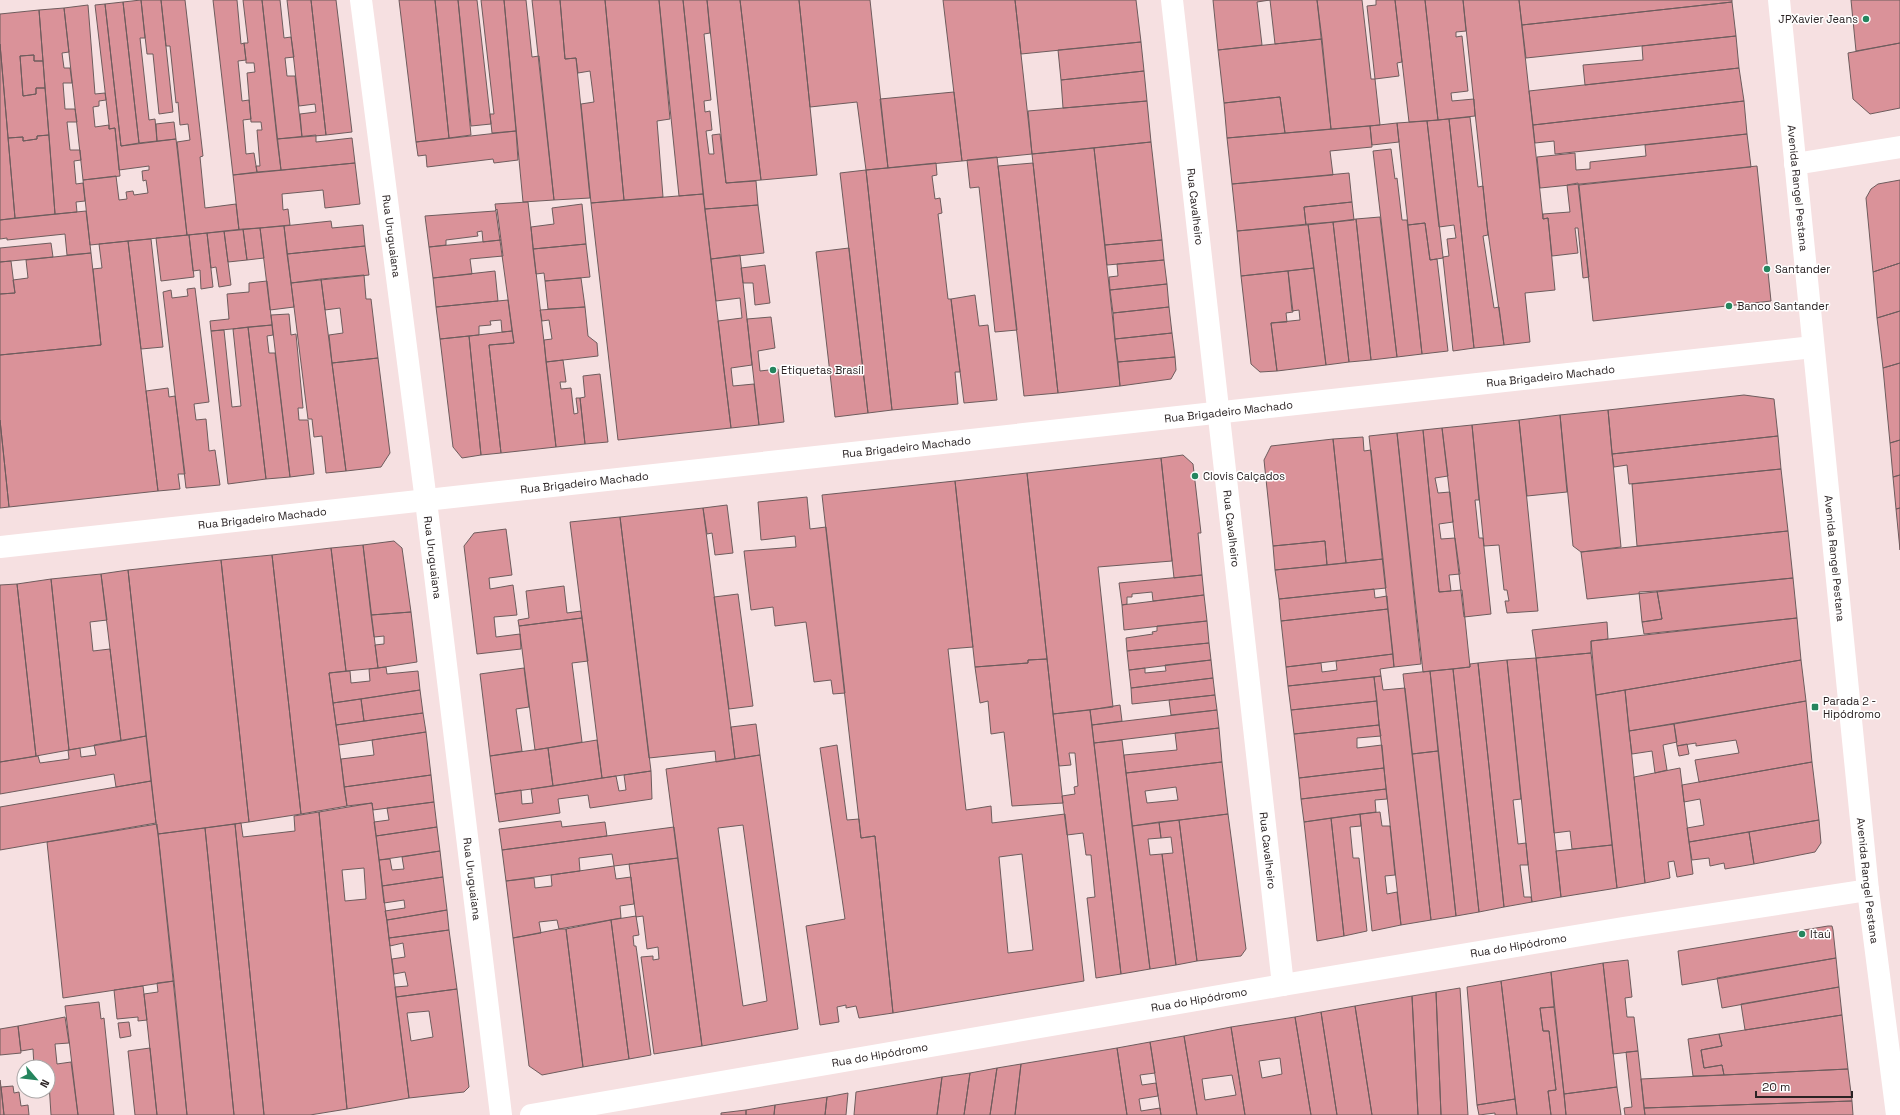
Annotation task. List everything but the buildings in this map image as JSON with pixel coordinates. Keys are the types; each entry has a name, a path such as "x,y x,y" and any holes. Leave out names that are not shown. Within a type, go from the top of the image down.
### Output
{"street":[{"name":"Rua Uruguaiana","path":"361,0 426,502 501,1115"},
{"name":"Rua Cavalheiro","path":"1172,0 1220,412 1283,985"},
{"name":"Avenida Rangel Pestana","path":"1779,0 1868,890 1897,1115"},
{"path":"1795,164 1900,147"},
{"name":"Rua Brigadeiro Machado","path":"0,547 426,502 1220,412 1813,347"},
{"name":"Rua do Hipódromo","path":"531,1115 581,1111 1283,985 1623,928 1868,890"}],"place":[{"name":"JPXavier Jeans","path":"1866,19"},
{"name":"Santander","path":"1767,269"},
{"name":"Banco Santander","path":"1729,306"},
{"name":"Etiquetas Brasil","path":"773,370"},
{"name":"Clovis Calçados","path":"1195,476"},
{"name":"Parada 2 - Hipódromo","path":"1815,707"},
{"name":"Itaú","path":"1802,934"}]}
